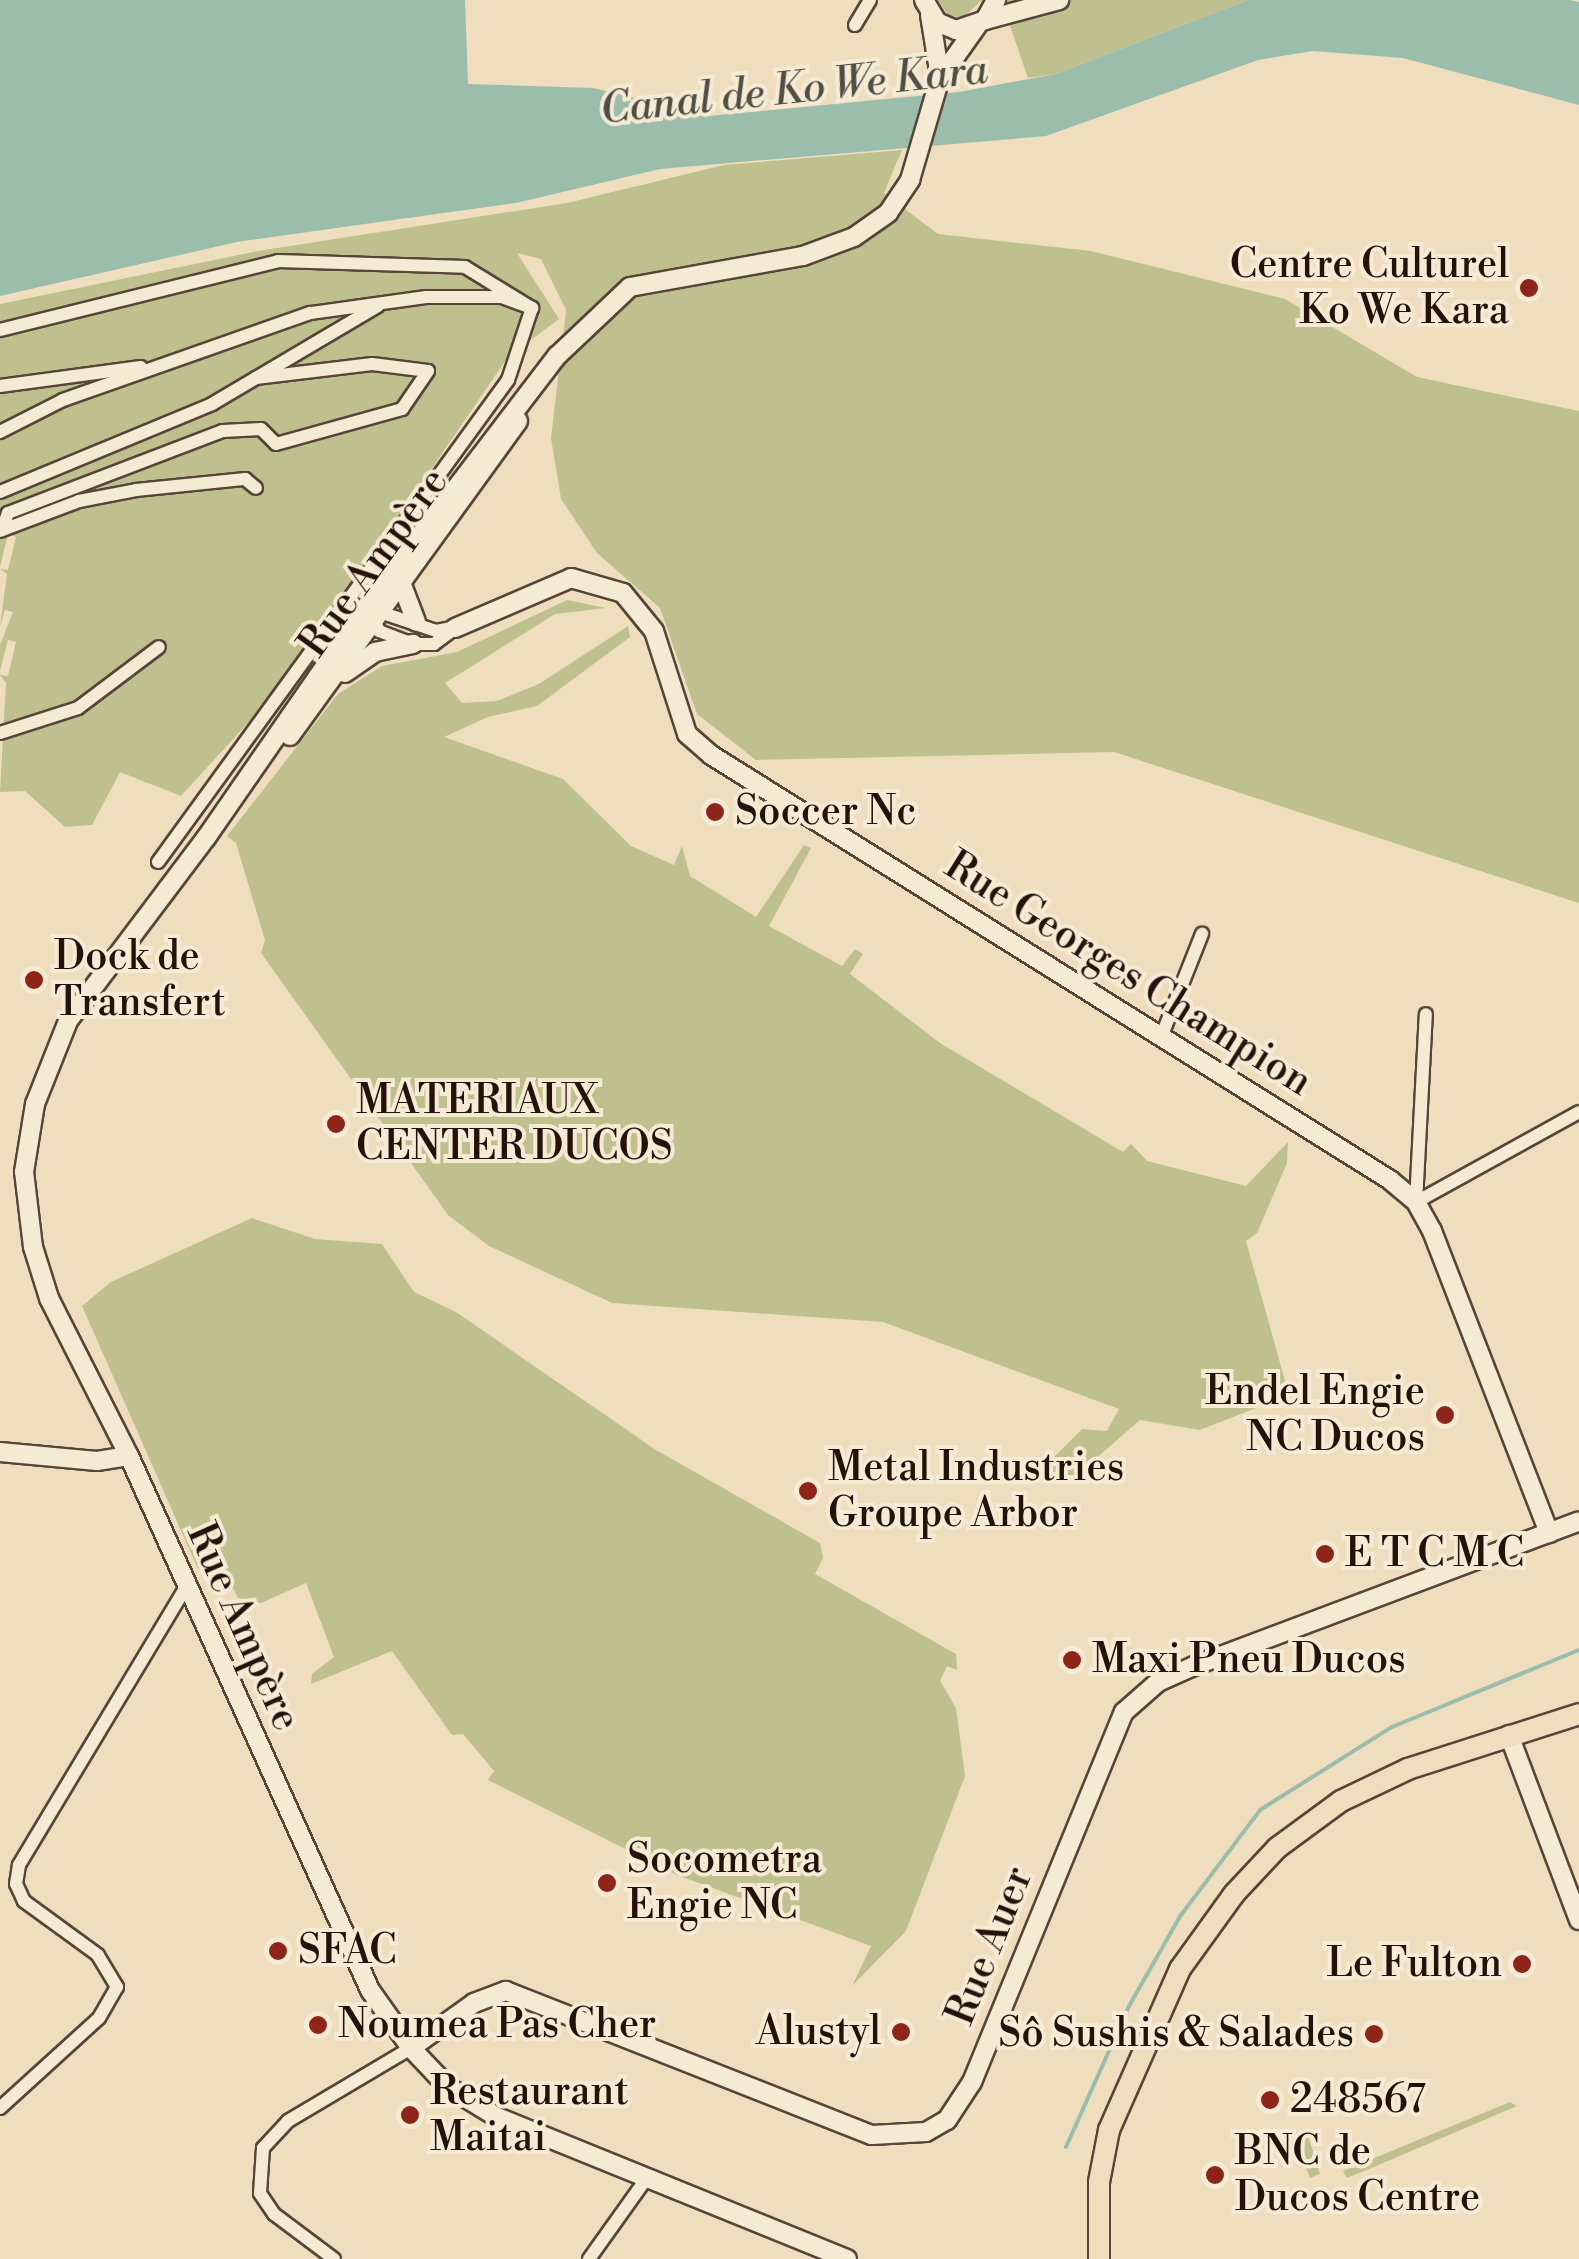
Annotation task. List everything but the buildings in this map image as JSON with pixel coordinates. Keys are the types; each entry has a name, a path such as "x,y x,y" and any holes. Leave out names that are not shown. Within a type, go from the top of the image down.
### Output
{"main road":[{"path":"937,84 996,0"},
{"path":"927,7 956,30 1059,0"},
{"path":"927,7 937,84"},
{"name":"Rue Ampère","path":"847,2259 496,2117 448,2087 411,2048 370,1990 184,1590 129,1456 49,1298 24,1198 26,1144 48,1063 68,1022 234,800 452,490 558,356 630,288 803,256 854,237 894,204 920,148 937,84"},
{"name":"Rue Ampère","path":"234,800 257,780 402,585 558,356"},
{"name":"Rue Georges Champion","path":"455,628 571,578 623,593 654,630 687,734 712,755 1162,1036 1416,1202"},
{"path":"402,585 416,620"},
{"path":"325,689 375,652 413,644"},
{"path":"1416,1202 1549,1533"},
{"path":"0,1452 97,1462 129,1456"},
{"name":"Rue Auer","path":"411,2048 474,2003 506,1991 872,2136 926,2132 948,2120 976,2072 1124,1712 1158,1682 1194,1666 1579,1521"},
{"path":"1099,2259 1099,2182 1109,2130 1180,1969 1234,1894 1277,1848 1340,1801 1408,1769 1579,1714"},
{"path":"1509,1735 1579,1920"}],"street":[{"path":"855,25 870,0"},
{"path":"0,330 278,261 465,266 532,308"},
{"path":"0,432 63,400 310,313 384,303 502,297 532,308"},
{"path":"0,492 212,404 384,303"},
{"path":"158,862 508,380 532,308"},
{"path":"0,386 166,363"},
{"path":"1,531 8,514 222,430 261,429 276,444 402,409 428,371 372,364 256,378"},
{"path":"1,531 79,502 136,490 245,478 256,488"},
{"path":"348,633 376,616 452,490"},
{"path":"376,616 416,620 436,632 455,628"},
{"path":"376,616 393,639 413,644"},
{"name":"Rue Georges Champion","path":"413,644 434,644 455,628"},
{"path":"0,733 78,708 159,647"},
{"path":"1162,1036 1202,934"},
{"path":"1416,1202 1426,1014"},
{"path":"1416,1202 1579,1112"},
{"path":"0,2108 98,2018 116,1988 98,1955 24,1901 16,1884 19,1865 184,1590"},
{"path":"334,2259 274,2214 260,2193 263,2148 288,2122 411,2048"},
{"path":"589,2259 646,2179"}],"green space":[{"path":"938,0 982,0 963,18 948,15"},
{"path":"1001,0 1248,0 1056,74 1028,78"},
{"path":"902,150 884,193 938,234 1091,251 1285,299 1417,377 1579,411 1579,903 1114,752 756,760 697,714 660,608 597,553 561,499 551,438 566,310 541,259 517,253 559,319 508,357 287,680 181,796 120,772 92,825 65,827 25,791 0,792 6,683 0,675 8,676 16,642 8,640 0,671 0,645 13,612 5,610 0,627 7,574 0,569 8,570 16,537 8,534 0,567 0,304 258,251 567,203 724,165"},
{"path":"567,600 606,608 555,614 445,683 462,703 497,701 539,684 628,626 630,637 537,706 488,717 444,737 563,779 631,846 674,865 682,846 690,876 756,917 804,845 811,848 769,926 842,966 855,949 863,954 850,974 940,1043 1123,1152 1131,1144 1147,1161 1246,1186 1288,1142 1287,1163 1257,1233 1246,1241 1289,1395 1200,1430 1140,1420 1069,1482 1043,1468 1082,1429 1107,1431 1119,1409 883,1322 612,1303 489,1246 448,1215 261,953 265,940 236,843 227,836 338,694 382,666 457,652"},
{"path":"252,1218 315,1239 382,1244 414,1292 456,1312 656,1450 820,1543 823,1558 815,1574 956,1654 957,1670 947,1666 940,1681 956,1708 965,1776 906,1931 852,1986 871,1946 677,1875 488,1780 494,1771 463,1734 452,1735 392,1651 311,1684 312,1674 334,1657 306,1583 261,1603 238,1598 219,1560 198,1569 82,1306 111,1282"},
{"path":"1510,2102 1517,2106 1362,2172 1347,2178 1343,2171"},
{"path":"1306,2129 1320,2174 1310,2178 1293,2134"}],"shaded area":[{"name":"Canal de Ko We Kara","path":"0,0 465,0 468,84 593,88 709,116 959,92 1056,74 1248,0 1570,0 1579,2 1579,105 1403,58 1313,51 1258,60 1046,136 660,169 516,203 237,242 0,296"}],"waterway":[{"path":"1066,2147 1129,2006 1181,1915 1260,1810 1392,1727 1579,1650"}],"place":[{"name":"Centre Culturel Ko We Kara","path":"1529,288"},
{"name":"Soccer Nc","path":"715,812"},
{"name":"Dock de Transfert","path":"34,980"},
{"name":"MATERIAUX CENTER DUCOS","path":"336,1124"},
{"name":"Endel Engie NC Ducos","path":"1445,1415"},
{"name":"Metal Industries Groupe Arbor","path":"808,1491"},
{"name":"E T C M C","path":"1325,1554"},
{"name":"Maxi Pneu Ducos","path":"1072,1660"},
{"name":"Socometra Engie NC","path":"607,1883"},
{"name":"SFAC","path":"278,1951"},
{"name":"Le Fulton","path":"1522,1964"},
{"name":"Noumea Pas Cher","path":"318,2025"},
{"name":"Alustyl","path":"901,2032"},
{"name":"Sô Sushis & Salades","path":"1374,2034"},
{"name":"248567","path":"1270,2100"},
{"name":"Restaurant Maitai","path":"410,2115"},
{"name":"BNC de Ducos Centre","path":"1215,2175"}]}
